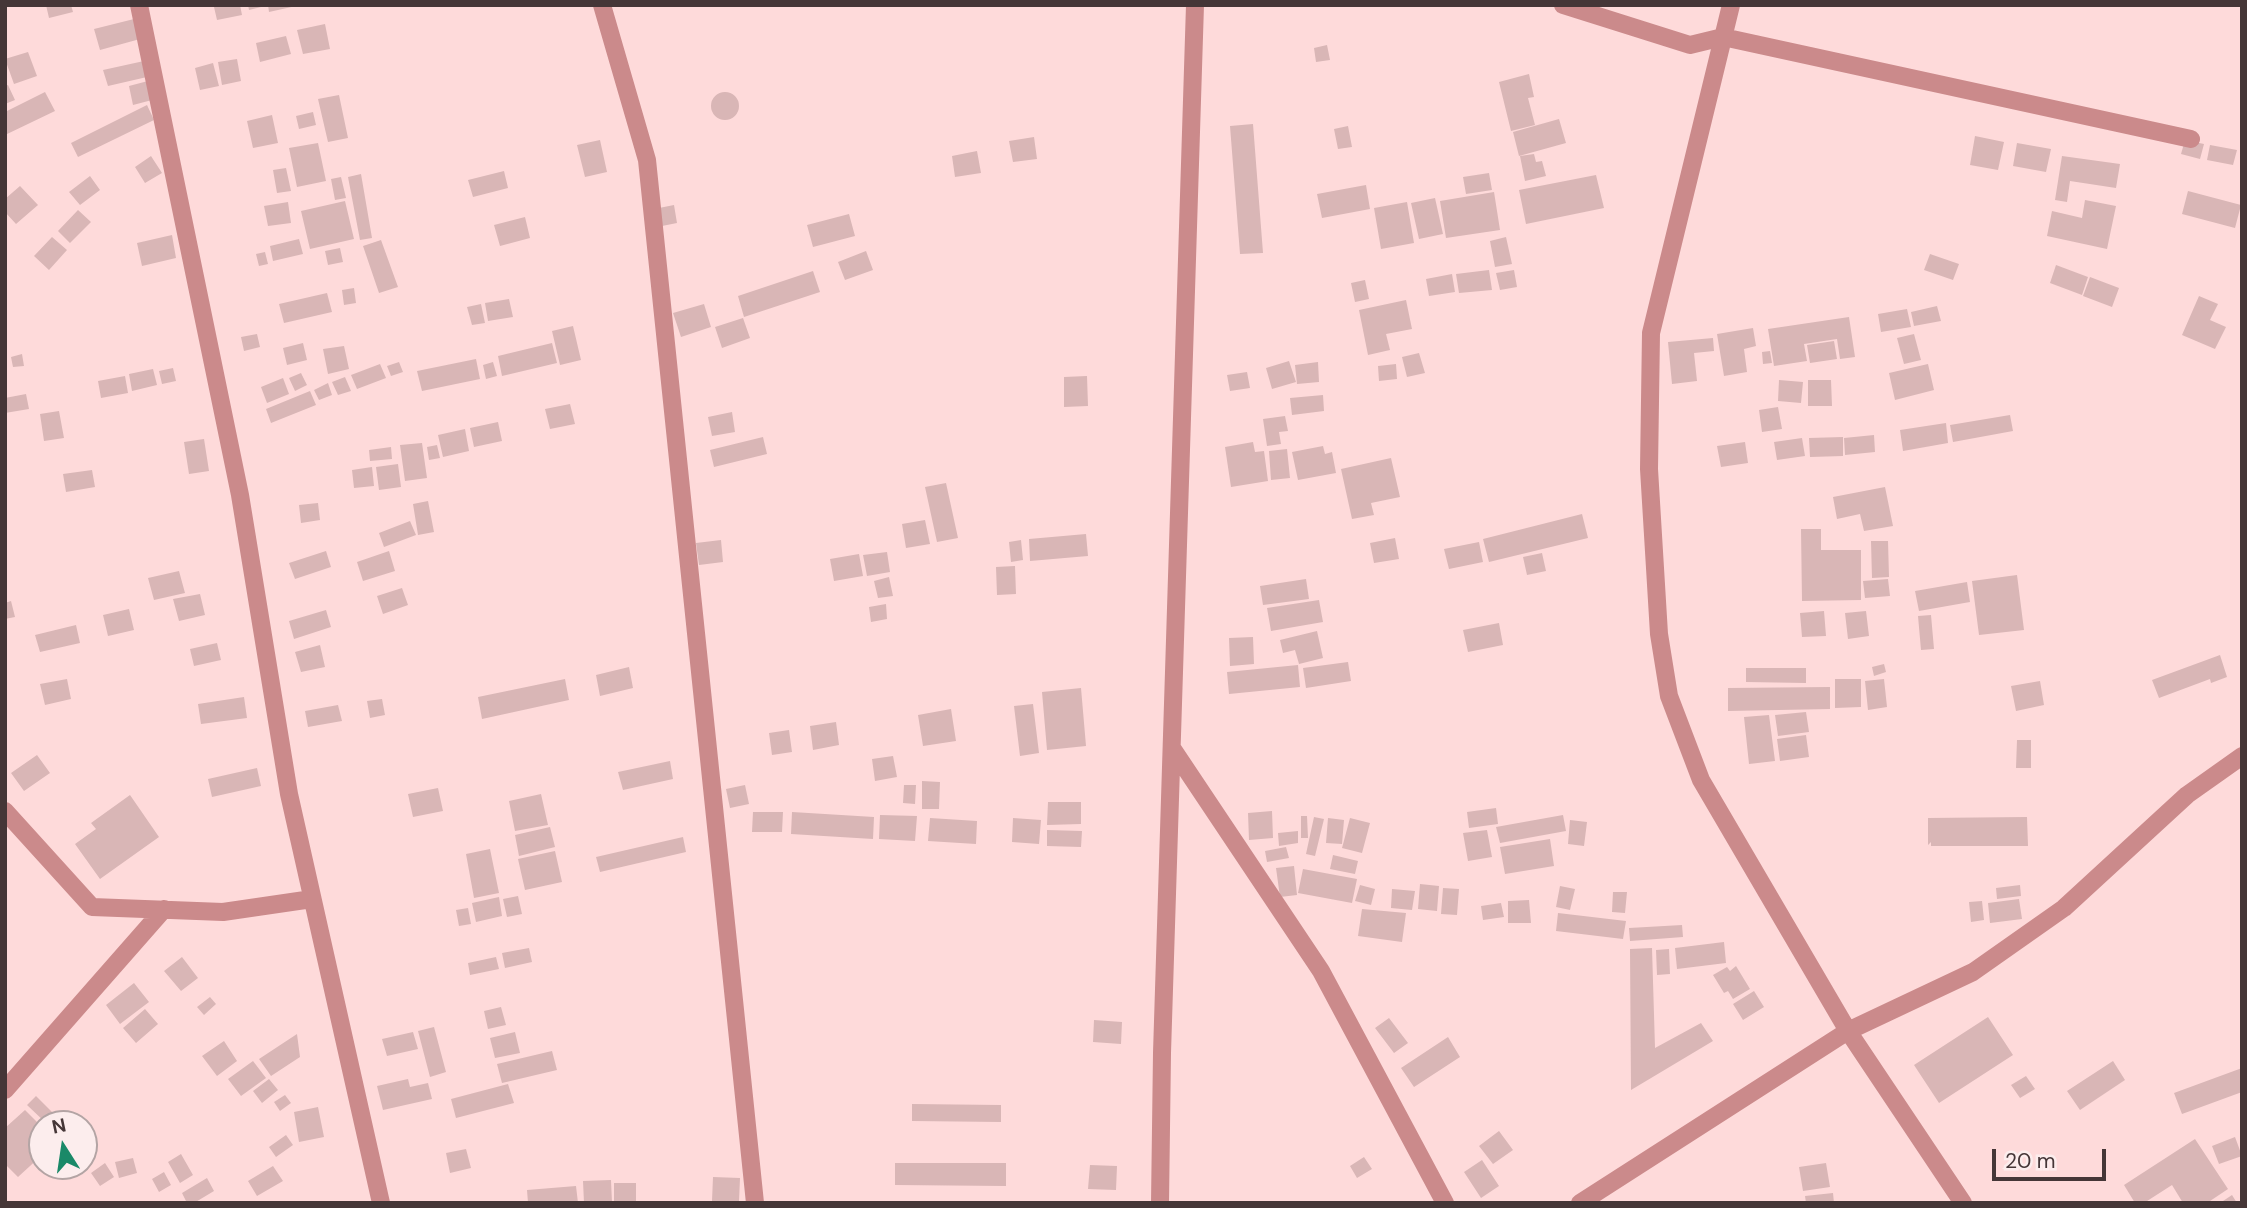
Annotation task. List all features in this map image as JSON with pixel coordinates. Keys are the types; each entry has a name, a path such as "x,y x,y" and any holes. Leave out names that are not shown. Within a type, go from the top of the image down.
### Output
{"street":[{"path":"139,5 240,495 289,794 381,1203"},
{"path":"602,5 647,160 755,1203"},
{"path":"1160,1203 1162,1040 1195,5"},
{"path":"1563,5 1690,45 1723,37 2191,139"},
{"path":"1731,5 1651,333 1649,469 1659,635 1669,696 1701,780 1848,1031 1963,1203"},
{"path":"1172,748 1321,971 1445,1203"},
{"path":"1580,1203 1848,1031 1973,972 2064,908 2187,794 2242,756"},
{"path":"5,811 92,908 223,912 312,899"},
{"path":"5,1090 164,909"}],"building":[{"path":"46,5 71,5 73,12 49,18"},
{"path":"240,5 242,15 217,20 214,7"},
{"path":"248,5 265,5 265,6 249,10"},
{"path":"268,5 296,5 296,6 269,12"},
{"path":"134,19 140,39 100,50 94,29"},
{"path":"325,24 330,49 303,54 297,30"},
{"path":"286,36 291,54 260,62 256,43"},
{"path":"1327,45 1330,60 1316,62 1314,48"},
{"path":"28,52 37,76 14,84 5,59"},
{"path":"237,59 241,81 222,85 218,62"},
{"path":"144,61 147,77 108,86 103,70"},
{"path":"213,63 219,86 200,90 195,68"},
{"path":"1529,74 1534,97 1528,98 1535,125 1511,131 1499,82"},
{"path":"148,81 152,100 133,105 129,86"},
{"path":"8,85 15,100 5,104 5,86"},
{"path":"45,92 55,111 5,135 5,112"},
{"path":"725,92 735,96 739,106 735,116 725,120 715,116 711,106 715,96"},
{"path":"339,95 348,138 328,142 318,99"},
{"path":"147,105 154,120 78,157 71,143"},
{"path":"313,112 316,125 299,129 296,116"},
{"path":"272,115 278,143 253,148 247,121"},
{"path":"1559,119 1566,143 1519,156 1513,132"},
{"path":"1253,124 1263,253 1240,254 1230,126"},
{"path":"1348,126 1352,147 1338,149 1334,129"},
{"path":"1975,136 2004,142 1998,170 1970,165"},
{"path":"1034,137 1037,159 1013,162 1009,141"},
{"path":"600,140 607,172 585,177 577,145"},
{"path":"2185,140 2204,144 2200,159 2181,154"},
{"path":"318,143 326,181 297,187 289,148"},
{"path":"2017,143 2051,149 2046,172 2013,166"},
{"path":"2210,145 2237,150 2233,165 2207,160"},
{"path":"977,151 981,173 955,177 952,156"},
{"path":"1534,154 1536,162 1542,161 1546,176 1525,181 1520,156"},
{"path":"151,156 162,173 145,183 135,167"},
{"path":"2062,156 2120,164 2116,188 2070,181 2067,202 2055,200"},
{"path":"286,168 291,191 277,193 273,170"},
{"path":"504,171 508,188 473,197 468,180"},
{"path":"1489,173 1492,190 1466,194 1463,177"},
{"path":"361,174 372,238 360,240 348,177"},
{"path":"1596,175 1604,208 1526,224 1519,190"},
{"path":"90,176 100,190 80,205 69,192"},
{"path":"341,177 346,198 335,200 331,179"},
{"path":"1366,185 1370,209 1322,218 1317,194"},
{"path":"20,186 38,205 16,224 5,212 5,199"},
{"path":"2188,191 2241,205 2235,228 2182,214"},
{"path":"1494,192 1500,230 1446,238 1440,201"},
{"path":"1435,198 1443,234 1419,239 1411,203"},
{"path":"2085,200 2116,206 2107,249 2047,236 2052,211 2082,218"},
{"path":"345,201 354,239 310,249 301,211"},
{"path":"288,202 291,223 268,226 264,206"},
{"path":"1407,202 1414,243 1381,249 1374,208"},
{"path":"674,205 677,223 662,226 659,208"},
{"path":"78,210 91,222 70,243 58,231"},
{"path":"849,214 855,236 813,247 807,225"},
{"path":"525,217 530,238 500,246 494,225"},
{"path":"172,235 176,258 142,266 137,243"},
{"path":"52,237 67,250 49,270 34,256"},
{"path":"1506,237 1512,264 1495,267 1490,241"},
{"path":"299,239 303,254 273,261 270,246"},
{"path":"381,240 398,287 379,293 363,246"},
{"path":"340,248 343,262 328,265 325,251"},
{"path":"866,251 873,270 845,280 838,262"},
{"path":"265,252 268,264 259,266 256,254"},
{"path":"1930,254 1959,264 1953,280 1924,270"},
{"path":"2056,265 2088,277 2082,295 2050,283"},
{"path":"1489,270 1492,290 1459,293 1456,274"},
{"path":"1514,270 1517,287 1500,290 1496,273"},
{"path":"813,271 820,292 744,317 738,296"},
{"path":"1452,274 1455,292 1429,296 1426,279"},
{"path":"2090,277 2119,288 2112,307 2083,296"},
{"path":"1365,280 1369,299 1355,302 1351,283"},
{"path":"354,288 356,303 344,305 342,290"},
{"path":"327,293 332,312 284,323 279,304"},
{"path":"2199,296 2218,304 2210,320 2226,327 2215,349 2182,335"},
{"path":"509,299 513,317 488,321 485,303"},
{"path":"1406,300 1412,329 1386,334 1390,350 1368,355 1359,310"},
{"path":"481,304 485,323 472,325 467,307"},
{"path":"704,304 711,327 681,337 673,313"},
{"path":"1937,306 1941,321 1914,326 1911,312"},
{"path":"1907,309 1911,327 1881,332 1878,314"},
{"path":"1849,317 1855,357 1840,359 1837,339 1804,344 1807,361 1774,366 1768,329"},
{"path":"743,318 750,338 722,348 715,327"},
{"path":"573,326 581,360 560,365 552,331"},
{"path":"1753,328 1756,346 1744,349 1747,372 1724,376 1717,334"},
{"path":"257,334 260,347 244,351 241,337"},
{"path":"1914,334 1921,360 1904,364 1897,338"},
{"path":"1713,338 1714,351 1694,353 1697,381 1672,384 1668,342"},
{"path":"1834,341 1837,359 1810,363 1807,345"},
{"path":"303,343 307,360 287,365 283,348"},
{"path":"552,343 557,363 502,376 498,356"},
{"path":"344,346 349,369 328,374 323,349"},
{"path":"1770,351 1772,363 1763,364 1762,352"},
{"path":"1419,353 1425,373 1407,377 1402,357"},
{"path":"22,354 24,366 13,367 11,357"},
{"path":"476,359 480,379 422,391 417,371"},
{"path":"1289,361 1296,382 1272,389 1266,368"},
{"path":"399,362 403,372 391,376 387,366"},
{"path":"493,362 497,376 486,379 483,365"},
{"path":"1318,362 1319,382 1297,384 1295,365"},
{"path":"380,364 386,378 357,389 351,375"},
{"path":"1396,364 1397,379 1379,381 1378,366"},
{"path":"1928,364 1934,390 1895,400 1889,373"},
{"path":"173,368 176,381 162,384 159,371"},
{"path":"153,369 157,385 132,391 129,374"},
{"path":"1247,372 1250,388 1230,391 1227,375"},
{"path":"301,373 307,385 295,391 289,378"},
{"path":"125,376 128,393 101,398 98,381"},
{"path":"1087,376 1088,406 1064,407 1064,377"},
{"path":"345,377 351,391 338,395 332,382"},
{"path":"283,378 289,394 267,403 261,387"},
{"path":"1779,380 1803,382 1801,403 1778,401"},
{"path":"1808,380 1831,380 1832,406 1808,406"},
{"path":"328,383 332,395 319,400 314,390"},
{"path":"310,391 316,405 271,423 266,409"},
{"path":"26,394 29,409 5,413 5,398"},
{"path":"1323,395 1324,411 1292,415 1290,398"},
{"path":"570,404 575,424 550,429 545,409"},
{"path":"1778,407 1782,429 1762,432 1759,410"},
{"path":"59,411 64,438 44,441 40,414"},
{"path":"732,412 735,432 712,436 708,417"},
{"path":"2010,415 2013,431 1953,442 1950,425"},
{"path":"1285,416 1288,431 1279,432 1281,444 1267,446 1263,419"},
{"path":"498,422 502,441 474,447 470,428"},
{"path":"1946,423 1948,443 1903,451 1900,430"},
{"path":"465,429 469,451 443,457 438,435"},
{"path":"1874,435 1875,452 1845,455 1844,438"},
{"path":"763,437 767,454 714,467 710,450"},
{"path":"1843,437 1843,456 1810,457 1809,438"},
{"path":"1802,438 1805,456 1777,460 1774,442"},
{"path":"204,439 209,471 189,474 184,442"},
{"path":"1253,442 1255,452 1264,451 1268,481 1231,487 1225,447"},
{"path":"1745,442 1748,463 1721,467 1717,446"},
{"path":"422,443 427,478 405,481 400,445"},
{"path":"437,445 440,458 429,460 427,447"},
{"path":"1323,446 1325,454 1332,452 1336,473 1298,480 1292,452"},
{"path":"391,447 392,459 370,461 369,450"},
{"path":"1287,449 1290,478 1271,480 1269,451"},
{"path":"1391,458 1400,497 1371,503 1374,515 1352,519 1341,469"},
{"path":"398,464 401,487 379,490 376,467"},
{"path":"372,467 374,486 354,488 352,470"},
{"path":"92,470 95,487 66,492 63,474"},
{"path":"946,483 958,538 937,542 925,487"},
{"path":"1885,487 1893,526 1864,531 1860,514 1837,519 1833,497"},
{"path":"428,501 434,532 418,535 413,504"},
{"path":"318,503 320,520 301,523 299,505"},
{"path":"1582,514 1588,538 1489,562 1483,539"},
{"path":"925,520 930,544 906,548 902,524"},
{"path":"410,521 416,535 384,547 379,533"},
{"path":"1801,529 1821,529 1821,550 1861,550 1861,600 1802,601"},
{"path":"1086,534 1088,556 1030,561 1029,539"},
{"path":"1395,538 1399,559 1374,563 1370,543"},
{"path":"721,540 723,562 699,565 696,543"},
{"path":"1021,540 1023,560 1011,562 1009,542"},
{"path":"1871,541 1888,541 1889,577 1872,578"},
{"path":"1479,542 1483,562 1449,569 1444,549"},
{"path":"326,551 331,567 295,579 289,563"},
{"path":"389,551 395,571 363,581 357,562"},
{"path":"887,552 890,572 867,576 863,555"},
{"path":"1542,553 1546,571 1527,575 1523,557"},
{"path":"859,554 863,576 834,581 830,559"},
{"path":"1015,566 1016,594 997,595 996,567"},
{"path":"179,571 185,593 154,600 148,578"},
{"path":"2017,575 2024,630 1979,635 1972,581"},
{"path":"889,577 893,596 878,598 874,581"},
{"path":"1306,579 1309,599 1263,605 1260,586"},
{"path":"1888,579 1890,596 1865,598 1863,581"},
{"path":"1967,582 1970,602 1919,611 1915,591"},
{"path":"402,588 408,605 383,614 377,596"},
{"path":"200,594 205,615 179,621 173,599"},
{"path":"1319,600 1323,622 1271,631 1267,608"},
{"path":"11,601 15,617 5,619 5,603"},
{"path":"886,604 887,619 871,622 869,607"},
{"path":"129,609 134,630 108,636 103,615"},
{"path":"326,610 331,627 294,639 289,621"},
{"path":"1824,611 1826,636 1802,637 1800,613"},
{"path":"1866,611 1869,636 1848,639 1845,613"},
{"path":"1931,615 1934,649 1921,650 1918,616"},
{"path":"1499,623 1503,645 1468,652 1463,630"},
{"path":"76,625 80,643 40,652 35,635"},
{"path":"1317,631 1323,658 1299,664 1295,650 1283,653 1280,640"},
{"path":"1253,637 1254,664 1230,666 1229,638"},
{"path":"217,643 221,660 194,666 190,649"},
{"path":"320,645 325,667 301,672 295,652"},
{"path":"2220,655 2227,677 2211,683 2210,679 2159,698 2152,680"},
{"path":"1348,662 1351,681 1306,688 1303,668"},
{"path":"1884,664 1886,672 1874,676 1872,667"},
{"path":"1298,665 1300,687 1229,694 1227,672"},
{"path":"629,667 633,688 600,696 596,675"},
{"path":"1746,668 1806,668 1806,683 1746,682"},
{"path":"67,679 71,699 45,705 40,684"},
{"path":"565,679 569,700 482,719 478,697"},
{"path":"1835,679 1861,679 1861,707 1835,708"},
{"path":"1884,679 1887,707 1868,710 1865,681"},
{"path":"2040,681 2044,705 2016,711 2011,686"},
{"path":"1830,687 1830,709 1728,711 1728,688"},
{"path":"1081,688 1086,746 1047,750 1042,692"},
{"path":"244,697 247,718 201,724 198,704"},
{"path":"382,699 385,715 370,718 367,701"},
{"path":"1033,704 1039,753 1020,756 1014,706"},
{"path":"338,705 342,721 308,727 305,711"},
{"path":"951,709 956,741 923,746 918,715"},
{"path":"1806,712 1809,732 1778,736 1775,715"},
{"path":"1769,715 1775,761 1749,764 1744,717"},
{"path":"836,722 839,745 813,750 810,726"},
{"path":"789,730 792,752 772,755 769,733"},
{"path":"1806,735 1809,757 1780,761 1777,739"},
{"path":"2017,740 2031,740 2031,768 2016,768"},
{"path":"37,755 50,773 24,791 11,773"},
{"path":"893,756 897,777 875,781 872,759"},
{"path":"670,761 673,779 623,790 618,772"},
{"path":"257,768 261,786 212,797 208,779"},
{"path":"922,781 940,782 939,809 922,809"},
{"path":"745,785 749,804 730,808 726,789"},
{"path":"904,785 916,785 915,804 903,803"},
{"path":"438,788 443,811 413,817 408,794"},
{"path":"541,794 548,825 515,831 509,801"},
{"path":"130,795 159,837 100,879 75,844 96,829 91,823"},
{"path":"1048,802 1081,802 1081,824 1047,825"},
{"path":"1496,808 1498,824 1469,828 1467,812"},
{"path":"1272,811 1273,838 1249,840 1248,813"},
{"path":"753,812 783,812 782,832 752,832"},
{"path":"792,812 874,817 873,839 791,834"},
{"path":"880,815 917,816 915,841 879,839"},
{"path":"1563,815 1566,831 1500,843 1496,827"},
{"path":"1301,816 1307,816 1308,838 1301,838"},
{"path":"1314,817 1324,819 1315,856 1306,854"},
{"path":"2027,817 2028,846 1931,846 1931,842 1928,845 1928,818"},
{"path":"930,818 977,821 976,844 928,841"},
{"path":"1013,818 1041,820 1039,844 1012,842"},
{"path":"1328,818 1344,820 1342,844 1326,843"},
{"path":"1350,818 1370,823 1362,853 1342,848"},
{"path":"1570,820 1587,822 1584,846 1568,844"},
{"path":"550,827 555,847 519,856 515,835"},
{"path":"1047,830 1082,831 1081,847 1047,846"},
{"path":"1487,830 1492,857 1468,861 1463,833"},
{"path":"1298,831 1298,843 1279,846 1278,833"},
{"path":"683,837 686,852 600,872 596,857"},
{"path":"1550,839 1554,866 1505,874 1500,847"},
{"path":"1286,847 1289,858 1267,862 1265,851"},
{"path":"490,849 499,893 474,898 466,854"},
{"path":"555,851 562,882 525,890 518,859"},
{"path":"1333,855 1358,861 1355,874 1330,869"},
{"path":"1294,866 1297,895 1280,897 1276,868"},
{"path":"1303,869 1357,879 1352,903 1298,893"},
{"path":"1420,884 1439,886 1437,911 1418,909"},
{"path":"1360,885 1375,889 1371,905 1355,901"},
{"path":"2020,885 2021,896 1997,899 1996,888"},
{"path":"1560,886 1575,889 1570,910 1556,907"},
{"path":"1443,888 1459,889 1457,915 1441,914"},
{"path":"1392,889 1415,891 1412,910 1391,908"},
{"path":"1613,892 1627,892 1625,913 1612,912"},
{"path":"518,896 522,914 507,917 503,899"},
{"path":"499,897 502,916 476,922 472,903"},
{"path":"2019,899 2022,919 1990,923 1988,903"},
{"path":"1529,900 1531,923 1508,923 1508,901"},
{"path":"1982,901 1984,920 1971,922 1969,902"},
{"path":"1501,903 1504,917 1483,920 1481,906"},
{"path":"468,908 471,924 459,926 456,910"},
{"path":"1362,909 1406,913 1402,942 1358,936"},
{"path":"1558,913 1626,921 1623,939 1556,931"},
{"path":"1682,925 1683,937 1630,941 1629,928"},
{"path":"1724,942 1726,963 1677,969 1675,948"},
{"path":"529,948 532,962 505,968 502,953"},
{"path":"1652,948 1655,1048 1701,1023 1713,1041 1631,1090 1630,949"},
{"path":"1669,949 1670,974 1657,975 1656,950"},
{"path":"182,957 198,978 181,991 164,971"},
{"path":"496,957 499,969 470,975 468,963"},
{"path":"1736,966 1750,989 1733,999 1728,991 1724,993 1713,975 1727,967 1730,971"},
{"path":"134,983 149,1002 120,1024 106,1005"},
{"path":"1754,991 1764,1007 1743,1020 1733,1004"},
{"path":"210,997 216,1004 204,1015 197,1007"},
{"path":"501,1007 506,1025 488,1029 484,1011"},
{"path":"145,1009 158,1024 136,1043 123,1028"},
{"path":"1988,1017 2013,1055 1939,1103 1914,1065"},
{"path":"1389,1018 1408,1043 1394,1053 1375,1028"},
{"path":"1094,1020 1122,1022 1121,1044 1093,1042"},
{"path":"434,1027 446,1072 430,1077 418,1031"},
{"path":"413,1032 418,1049 387,1056 382,1039"},
{"path":"515,1032 520,1053 495,1058 490,1038"},
{"path":"297,1034 300,1057 271,1076 259,1059"},
{"path":"1448,1037 1460,1057 1414,1087 1401,1068"},
{"path":"224,1041 237,1061 217,1076 202,1056"},
{"path":"552,1051 557,1070 502,1083 497,1064"},
{"path":"253,1061 266,1078 241,1096 228,1079"},
{"path":"2113,1061 2125,1080 2080,1110 2067,1091"},
{"path":"2242,1068 2242,1092 2182,1114 2174,1093"},
{"path":"2026,1076 2035,1089 2020,1098 2011,1085"},
{"path":"269,1079 278,1090 262,1103 253,1091"},
{"path":"408,1079 410,1087 428,1083 432,1099 383,1110 377,1086"},
{"path":"508,1084 514,1103 456,1118 451,1099"},
{"path":"285,1095 291,1103 280,1111 274,1102"},
{"path":"36,1096 50,1110 32,1110 27,1105"},
{"path":"912,1104 1001,1105 1001,1122 912,1121"},
{"path":"318,1107 324,1137 299,1142 294,1112"},
{"path":"25,1110 28,1113 28,1168 18,1177 5,1164 5,1128"},
{"path":"1499,1131 1513,1150 1493,1164 1479,1146"},
{"path":"286,1135 293,1145 276,1157 269,1147"},
{"path":"2235,1137 2242,1156 2219,1164 2212,1146"},
{"path":"2195,1139 2228,1189 2207,1203 2183,1203 2172,1185 2144,1203 2135,1203 2124,1185"},
{"path":"466,1149 471,1168 450,1173 446,1153"},
{"path":"181,1154 193,1175 180,1183 168,1162"},
{"path":"1364,1157 1372,1169 1357,1178 1350,1166"},
{"path":"133,1158 137,1173 119,1178 115,1162"},
{"path":"1482,1160 1499,1186 1481,1198 1464,1172"},
{"path":"105,1163 114,1177 100,1186 96,1180 98,1180 98,1168"},
{"path":"895,1163 1006,1163 1006,1186 895,1185"},
{"path":"1826,1163 1830,1187 1803,1191 1799,1167"},
{"path":"1090,1165 1117,1166 1116,1190 1088,1189"},
{"path":"273,1166 283,1181 257,1196 248,1181"},
{"path":"164,1172 171,1185 159,1192 152,1179"},
{"path":"713,1177 740,1178 739,1201 712,1201"},
{"path":"207,1178 214,1191 194,1203 187,1203 182,1193"},
{"path":"611,1180 612,1203 584,1203 583,1181"},
{"path":"614,1183 636,1183 636,1203 614,1203"},
{"path":"576,1186 578,1203 528,1203 527,1190"},
{"path":"1833,1193 1834,1203 1806,1203 1805,1196"},
{"path":"2232,1195 2237,1203 2220,1203"}]}
